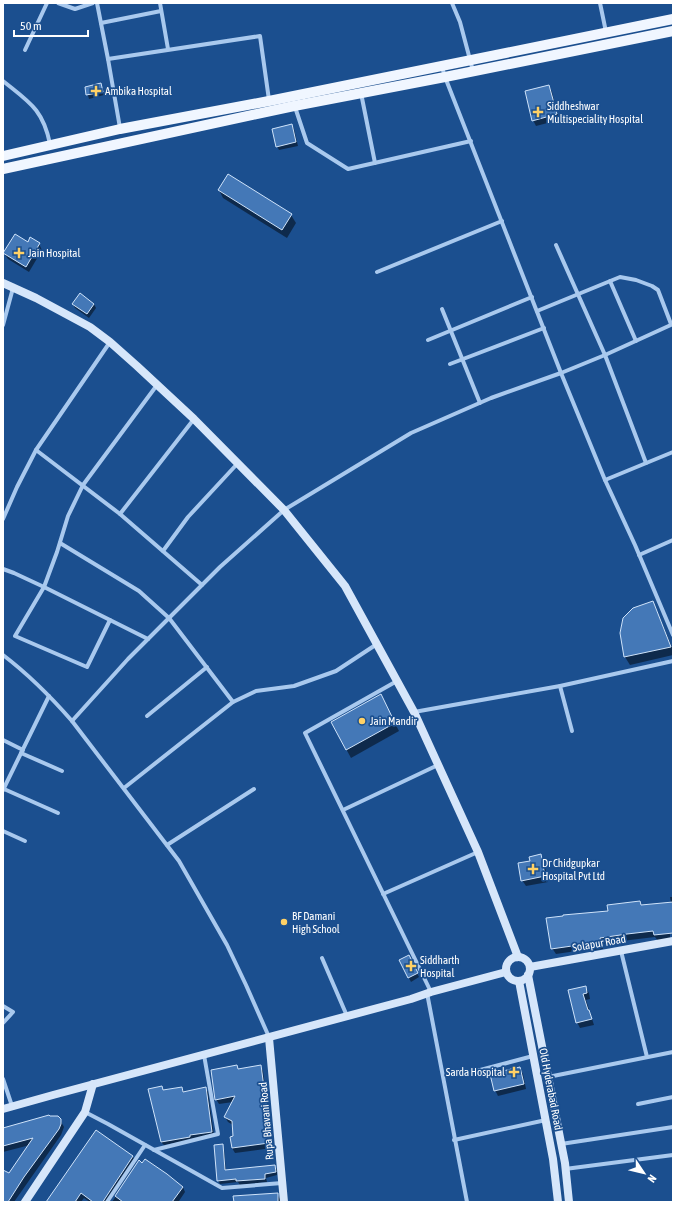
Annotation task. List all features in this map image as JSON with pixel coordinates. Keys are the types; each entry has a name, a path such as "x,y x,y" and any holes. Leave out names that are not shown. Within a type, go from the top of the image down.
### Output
{"main road":[{"path":"3,156 120,129 269,101 673,19"},
{"path":"3,169 294,106 673,31"},
{"path":"3,283 36,298 90,327 110,342 157,384 239,463 284,510 345,586 414,712 478,852 518,957"},
{"name":"Solapur Road","path":"529,971 673,941"},
{"path":"529,971 524,979 519,981 509,977 506,972 506,967 510,960 518,957 526,961 529,971 561,1144 569,1202"},
{"path":"3,1109 269,1038 410,999 429,992 506,972"},
{"name":"Old Hyderabad Road","path":"519,981 554,1159 558,1202"},
{"name":"Rupa Bhavani Road","path":"269,1038 284,1202"},
{"path":"29,1201 85,1112 93,1084"}],"street":[{"path":"25,50 47,3"},
{"path":"58,3 75,9 93,3"},
{"path":"97,3 120,129"},
{"path":"160,3 168,49"},
{"path":"452,3 460,22 473,71"},
{"path":"600,3 606,33"},
{"path":"101,23 161,11"},
{"path":"108,59 260,36 269,101"},
{"path":"442,66 470,142 538,311 561,373 605,480 673,635"},
{"path":"3,81 29,102 37,111 47,130 50,144"},
{"path":"361,93 375,163"},
{"path":"294,106 307,143 348,169 470,142"},
{"path":"377,272 502,221"},
{"path":"556,244 605,355 646,463"},
{"path":"72,721 128,659 202,585 284,510 412,433 480,402 561,373 605,355 672,324 658,290 636,280 620,277 538,311"},
{"path":"610,282 636,340"},
{"path":"3,325 13,288"},
{"path":"428,340 532,296"},
{"path":"442,309 480,402"},
{"path":"450,364 544,328"},
{"path":"3,519 36,450 110,342"},
{"path":"110,620 88,667 15,636 44,587 68,516 83,486 157,384"},
{"path":"120,514 194,419"},
{"path":"36,450 120,514 202,585"},
{"path":"605,480 673,452"},
{"path":"163,551 188,517 239,463"},
{"path":"639,555 673,540"},
{"path":"60,543 139,591 169,618 233,702"},
{"path":"3,569 44,587 148,639"},
{"path":"124,788 233,702 256,691 294,686 336,671 377,644"},
{"path":"3,654 50,696 72,721 179,861 227,945 269,1038"},
{"path":"414,712 560,686 673,661"},
{"path":"147,716 207,668"},
{"path":"397,681 305,733 429,992 454,1140 467,1202"},
{"path":"560,686 572,731"},
{"path":"50,696 3,789 58,813"},
{"path":"3,740 62,771"},
{"path":"343,810 438,764"},
{"path":"167,845 254,789"},
{"path":"3,831 25,841"},
{"path":"383,894 478,852"},
{"path":"621,951 646,1057"},
{"path":"322,958 347,1016"},
{"path":"3,1006 13,1012 3,1023"},
{"path":"548,1078 673,1052"},
{"path":"154,1150 218,1134 204,1055"},
{"path":"469,1073 534,1056"},
{"path":"3,1079 12,1107"},
{"path":"638,1104 673,1097"},
{"path":"85,1112 222,1188 283,1182"},
{"path":"454,1140 546,1120"},
{"path":"561,1144 673,1127"},
{"path":"107,1202 145,1146"},
{"path":"565,1169 673,1155"}],"building":[{"path":"101,83 103,92 86,95 85,87"},
{"name":"Siddheshwar Multispeciality Hospital","path":"549,85 557,114 532,121 525,91"},
{"path":"292,124 296,142 276,147 272,129"},
{"path":"228,174 292,214 282,230 218,190"},
{"path":"15,234 28,242 30,237 40,243 26,267 3,253"},
{"path":"80,293 94,304 87,314 72,304"},
{"path":"653,601 671,647 624,657 620,633 623,618 633,608"},
{"name":"Jain Mandir","path":"381,694 395,723 346,750 331,722"},
{"path":"541,854 545,876 521,881 518,863 530,861 529,857"},
{"path":"640,901 641,905 673,902 673,933 654,935 653,931 627,934 600,938 601,943 551,949 546,918 608,911 607,905"},
{"path":"409,955 418,973 408,978 399,960"},
{"path":"586,986 587,993 583,994 592,1019 576,1023 568,990"},
{"path":"237,1065 238,1069 261,1065 270,1133 268,1133 269,1143 232,1148 230,1137 233,1136 232,1121 224,1117 235,1096 215,1100 211,1070"},
{"path":"520,1067 524,1084 494,1091 490,1074"},
{"path":"162,1086 163,1090 182,1087 183,1092 206,1087 212,1132 190,1135 190,1137 161,1142 148,1089"},
{"path":"49,1115 58,1116 61,1119 59,1129 24,1177 8,1202 3,1202 3,1170 9,1173 33,1138 3,1146 3,1128"},
{"path":"96,1130 133,1156 103,1202 93,1202 81,1193 75,1202 46,1202"},
{"path":"223,1144 225,1170 275,1165 276,1172 265,1174 265,1179 236,1181 236,1179 217,1181 214,1145"},
{"path":"145,1159 183,1187 172,1202 123,1202 115,1196 139,1160 142,1163"},
{"path":"278,1193 278,1202 234,1202 233,1196"}],"place":[{"name":"Ambika Hospital","path":"96,91"},
{"name":"Siddheshwar Multispeciality Hospital","path":"538,112"},
{"name":"Jain Hospital","path":"19,253"},
{"name":"Jain Mandir","path":"362,721"},
{"name":"Dr Chidgupkar Hospital Pvt Ltd","path":"533,869"},
{"name":"BF Damani High School","path":"284,922"},
{"name":"Siddharth Hospital","path":"411,966"},
{"name":"Sarda Hospital","path":"514,1072"}]}
